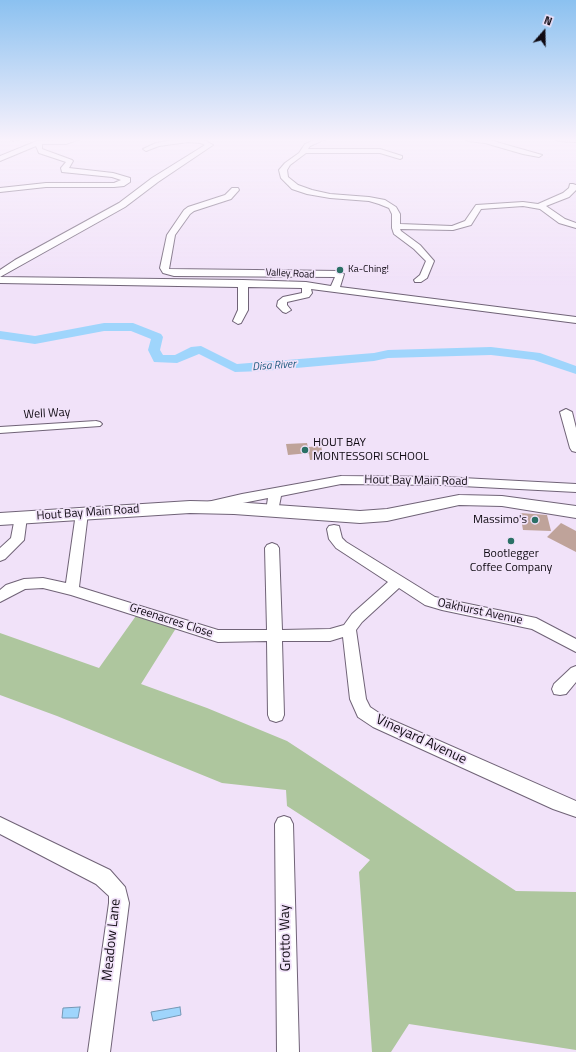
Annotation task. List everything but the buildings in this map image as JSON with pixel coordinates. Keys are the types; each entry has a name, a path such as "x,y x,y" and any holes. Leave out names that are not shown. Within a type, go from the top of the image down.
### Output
{"main road":[{"name":"Hout Bay Main Road","path":"0,519 171,507 205,507 360,517 387,515 459,500 502,501 576,512"}],"street":[{"path":"0,190 18,188"},
{"path":"0,274 18,262 122,205 144,188"},
{"path":"300,188 322,195 365,198 382,202 392,207 396,212 397,232 417,247 425,256 417,274 418,281 411,294"},
{"path":"540,206 566,194 573,188"},
{"path":"235,190 233,194 228,197 191,209 187,212 171,235 164,268 166,271 174,273 340,275 332,288"},
{"path":"396,226 453,228 468,223 477,210 481,207 523,204 540,206 562,221 576,226"},
{"path":"554,216 576,218"},
{"name":"Valley Road","path":"0,280 306,285 411,294 576,320"},
{"path":"238,321 244,310 243,283"},
{"path":"286,310 282,306 282,301 306,295 306,285"},
{"path":"566,412 576,448"},
{"name":"Well Way","path":"0,430 96,424"},
{"name":"Hout Bay Main Road","path":"205,507 221,502 276,493 315,484 348,480 443,481 576,488"},
{"path":"272,511 276,493"},
{"path":"72,590 82,513"},
{"path":"0,556 17,540 21,517"},
{"name":"Oakhurst Avenue","path":"334,529 336,539 341,545 436,603 536,624 576,646"},
{"path":"272,548 276,715"},
{"path":"349,630 357,618 398,580"},
{"name":"Greenacres Close","path":"0,597 11,589 24,584 43,583 72,590 218,636 274,637 330,635 349,630"},
{"name":"Vineyard Avenue","path":"349,630 358,699 364,712 379,722 554,801 576,809"},
{"path":"560,689 576,672"},
{"name":"Grotto Way","path":"284,824 288,1052"},
{"name":"Meadow Lane","path":"0,825 103,877 118,894 119,903 99,1052"}],"green space":[{"path":"138,613 178,625 141,684 207,708 287,741 516,891 576,892 576,1050 409,1024 391,1052 372,1052 359,872 370,860 287,806 286,790 222,783 57,716 0,695 0,633 99,668"}],"water":[{"path":"80,1007 78,1018 62,1018 63,1008"},
{"path":"180,1007 181,1015 153,1021 151,1012"}],"waterway":[{"name":"Disa River","path":"0,335 35,340 104,327 133,327 157,337 154,350 158,359 177,359 195,350 201,350 235,368 263,367 374,357 388,354 491,351 536,356 576,370"}],"place":[{"name":"Ka-Ching!","path":"340,270"},
{"name":"HOUT BAY MONTESSORI SCHOOL","path":"305,450"},
{"name":"Massimo's","path":"535,520"},
{"name":"Bootlegger Coffee Company","path":"511,541"}]}
